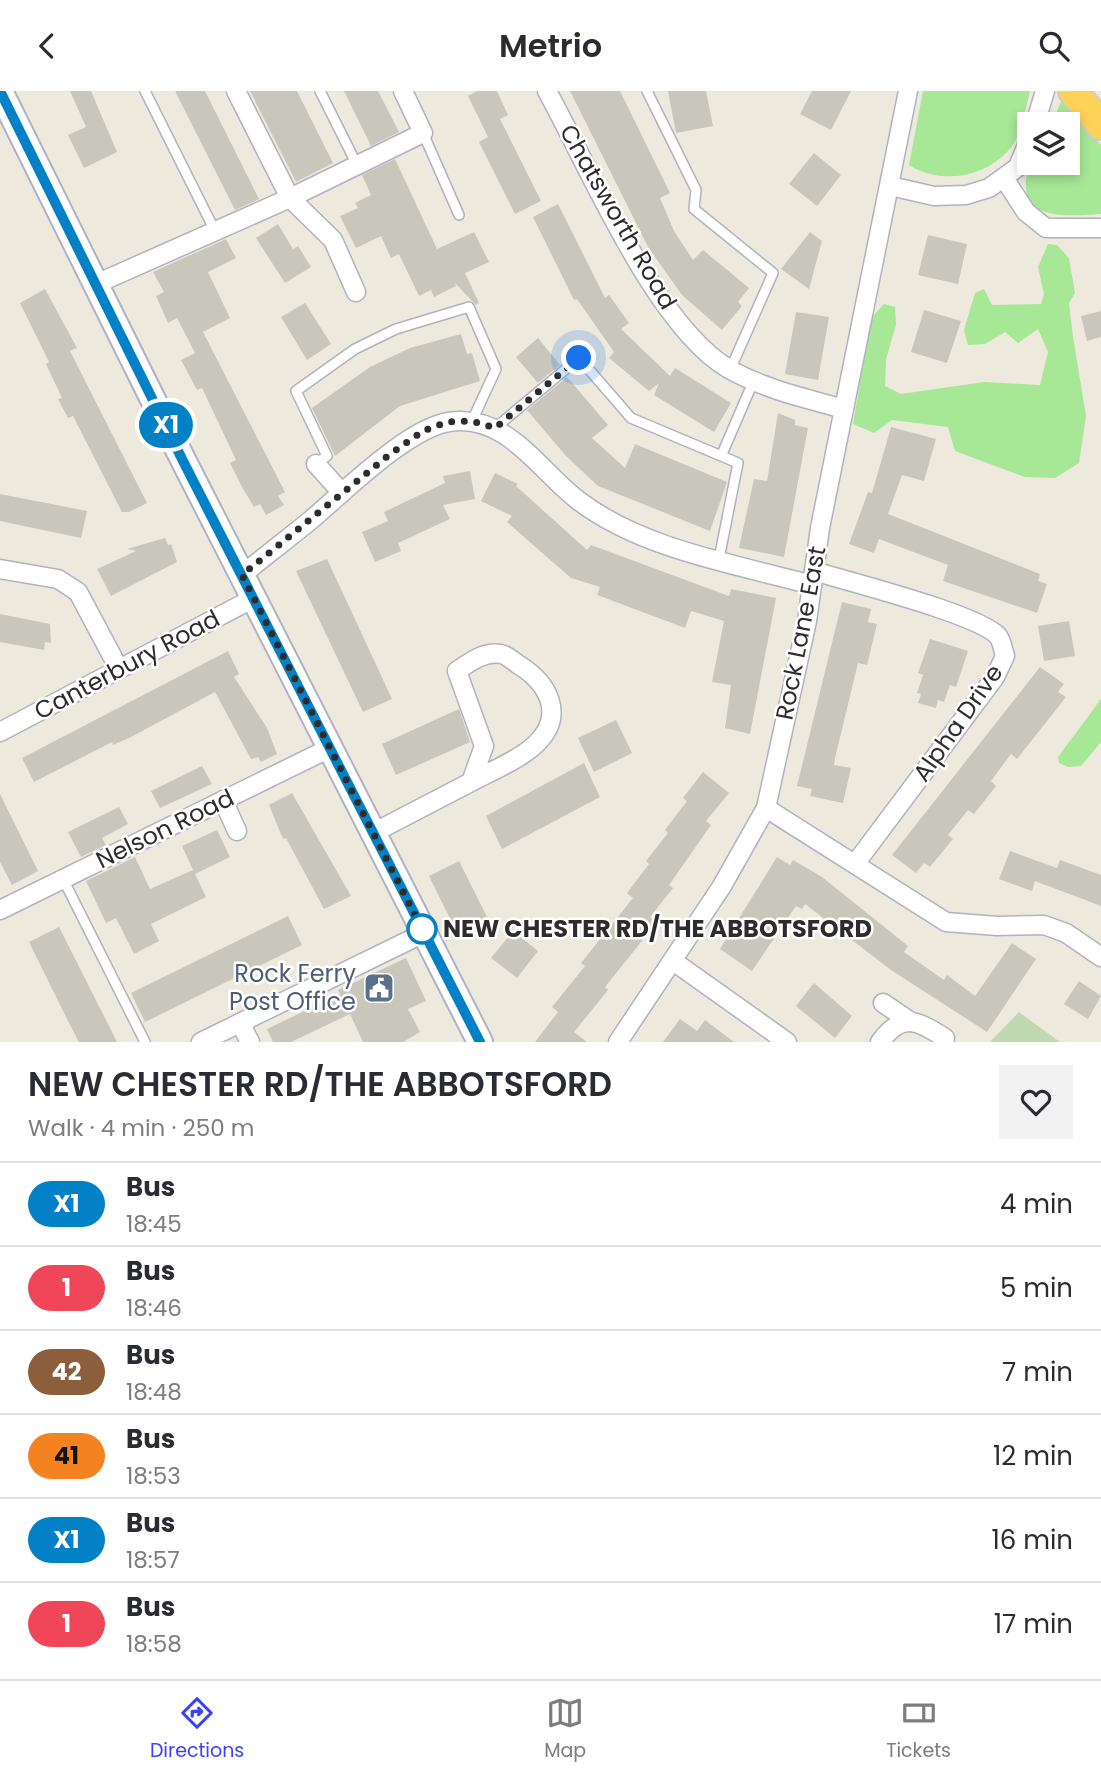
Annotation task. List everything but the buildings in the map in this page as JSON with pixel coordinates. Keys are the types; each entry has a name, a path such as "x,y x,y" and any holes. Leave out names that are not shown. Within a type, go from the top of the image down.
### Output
{"highway":[{"path":"1073,91 1101,125"}],"main road":[{"path":"0,91 480,1042"}],"street":[{"path":"236,91 290,198 333,240 356,292"},
{"path":"96,284 290,198 423,133 404,91"},
{"name":"Chatsworth Road","path":"547,91 647,278 689,337 730,370 784,393 844,408"},
{"name":"Rock Lane East","path":"618,1042 722,886 766,808 908,91"},
{"path":"890,186 934,196 966,195 989,188 1017,168"},
{"path":"1004,178 1026,212 1045,229 1101,228"},
{"path":"242,575 423,431 447,422 472,421 495,428 579,501 620,525 676,547 719,559 813,578"},
{"path":"316,464 342,493"},
{"path":"0,569 58,579 78,592 120,669"},
{"name":"Alpha Drive","path":"813,578 931,606 986,627 999,637 1005,656 995,677 855,864"},
{"name":"Canterbury Road","path":"0,731 254,598"},
{"path":"373,833 471,782 536,744 552,715 553,702 547,688 536,676 502,654 477,657 457,671 484,746 471,782"},
{"name":"Nelson Road","path":"0,910 330,748"},
{"path":"223,800 237,831"},
{"path":"766,808 946,922 997,926 1044,925 1066,933 1101,957"},
{"path":"201,1042 424,933"},
{"path":"673,961 787,1042"},
{"path":"883,1003 945,1038"},
{"path":"880,1042 893,1027 911,1021"},
{"path":"240,1023 250,1042"}],"lane":[{"path":"145,91 215,231"},
{"path":"320,91 357,165"},
{"path":"647,91 696,190 694,209 773,273 730,370"},
{"path":"423,133 459,215"},
{"path":"316,464 327,456 296,391 355,349 396,329 469,307 496,369 472,421"},
{"path":"495,428 579,358 631,418 738,463 719,559"},
{"path":"722,454 754,380"},
{"path":"63,879 145,1042"}],"green space":[{"path":"923,91 1030,91 1026,112 1017,112 1017,137 1013,145 986,168 960,176 947,176 933,175 909,165"},
{"path":"1062,99 1073,112 1057,112"},
{"path":"1080,120 1101,145 1101,214 1070,215 1043,211 1033,205 1027,195 1027,175 1080,175"},
{"path":"1048,244 1057,245 1069,258 1075,293 1069,303 1086,416 1079,463 1055,478 1025,477 955,451 948,427 892,420 874,433 853,424 871,318 884,304 895,307 896,325 886,359 885,386 901,394 984,382 1040,385 1048,352 1038,329 1018,343 1005,332 985,344 968,345 964,330 975,293 984,289 992,305 1041,304 1044,294 1038,267"},
{"path":"1101,699 1101,742 1081,766 1068,767 1059,763 1058,757"},
{"path":"1019,1012 1060,1042 990,1042"}],"bus line":[{"name":"X1","path":"0,91 183,461 480,1042"}],"place":[{"name":"NEW CHESTER RD/THE ABBOTSFORD","path":"422,929"},
{"name":"Rock Ferry Post Office","path":"379,988"}],"route":[{"path":"422,929 424,933 242,575 389,455 423,431 447,422 472,421 495,428 579,358"}]}
